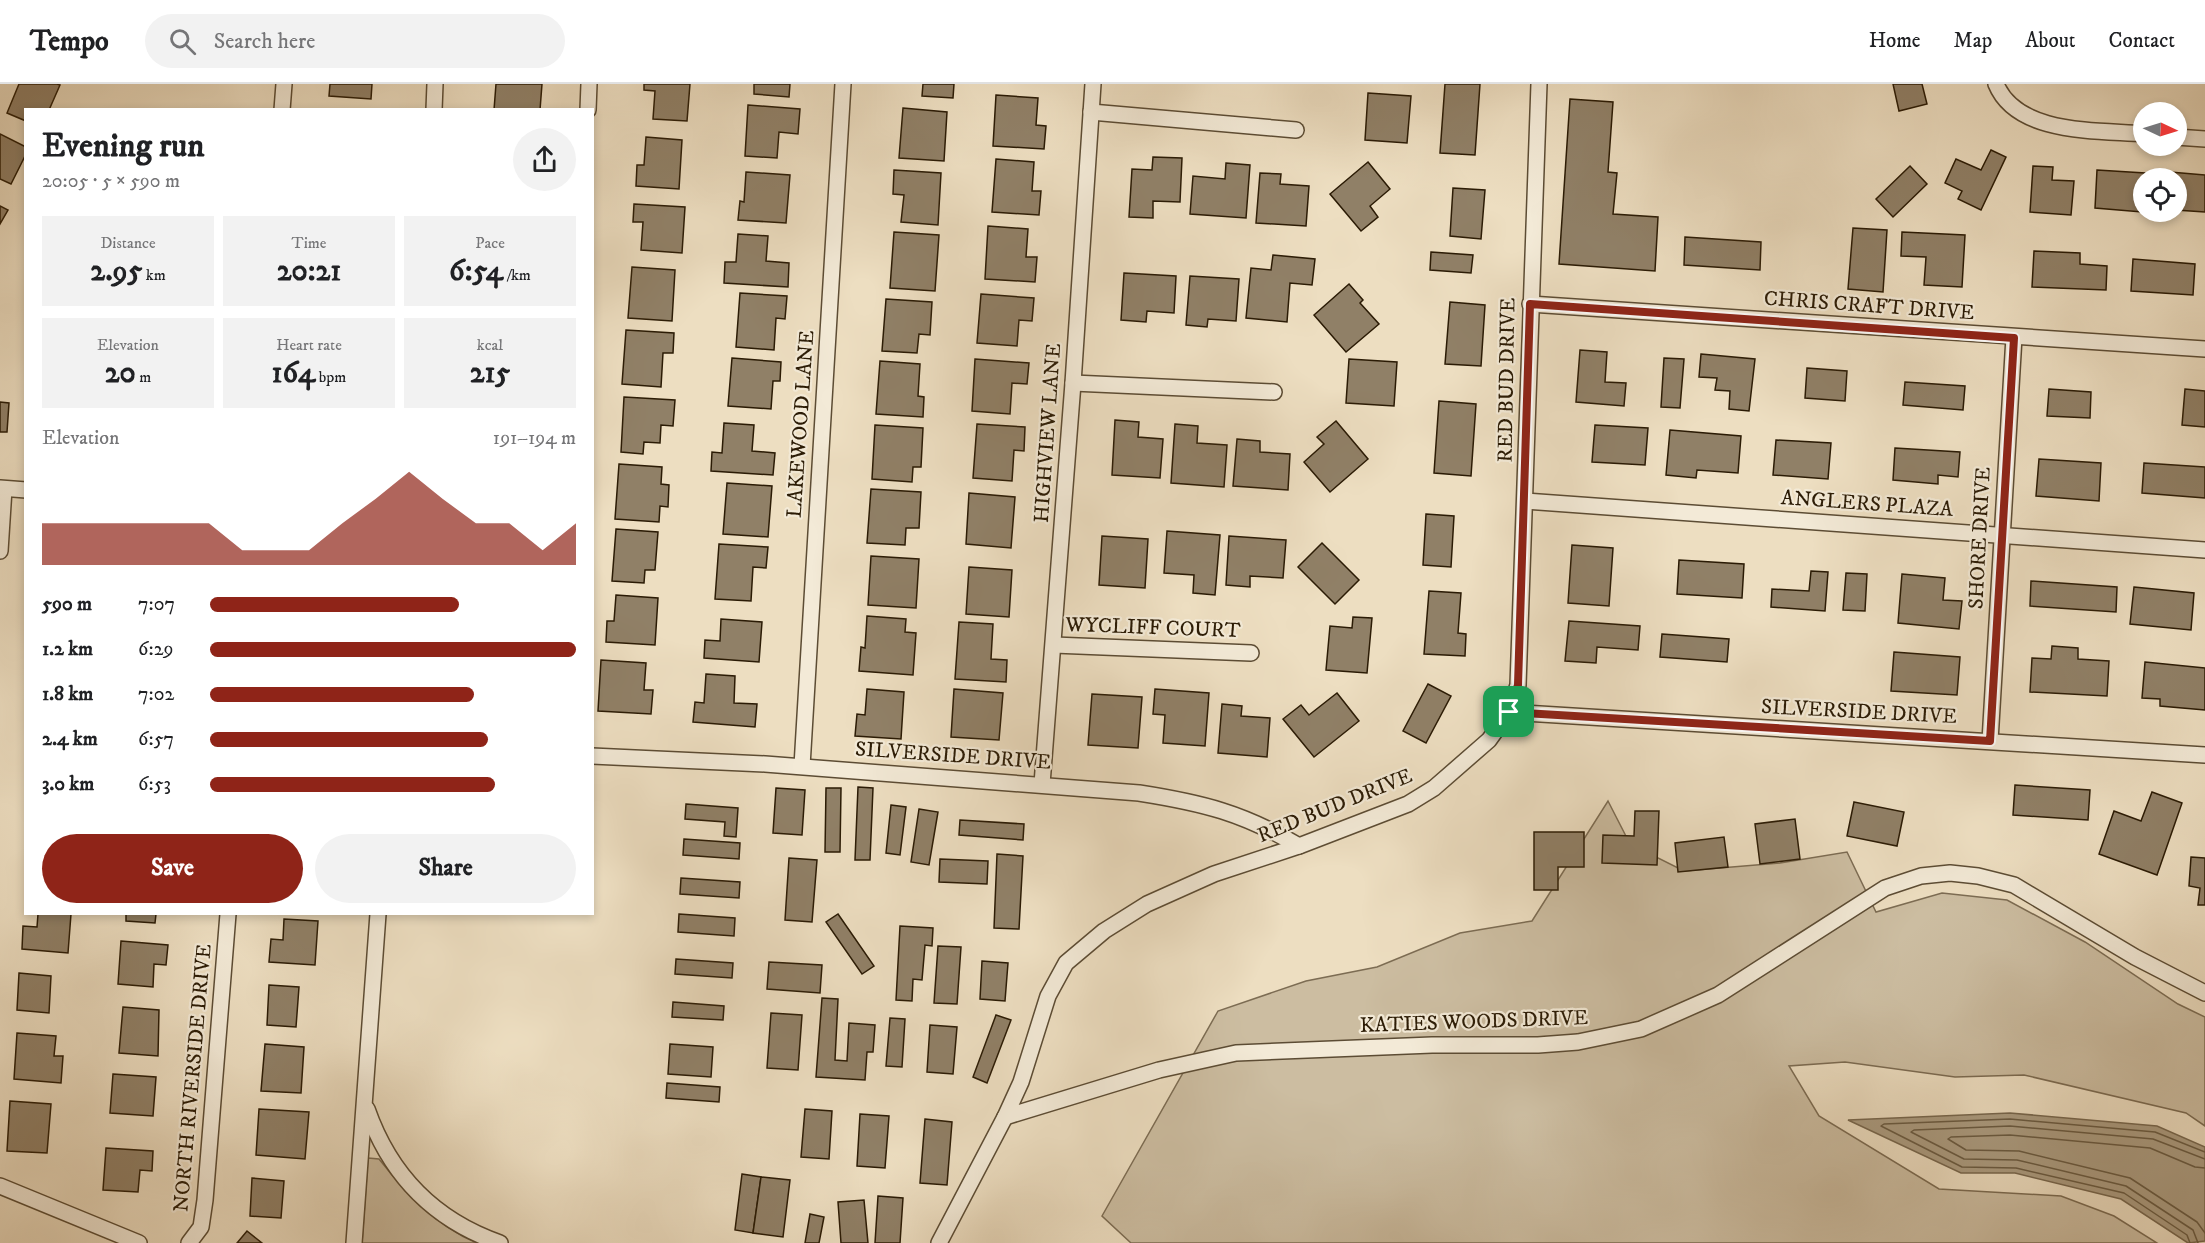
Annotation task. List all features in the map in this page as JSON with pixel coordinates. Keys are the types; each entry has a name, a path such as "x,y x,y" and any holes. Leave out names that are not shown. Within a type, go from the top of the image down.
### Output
{"street":[{"path":"282,108 284,84"},
{"path":"434,108 435,84"},
{"path":"588,108 589,84"},
{"name":"LAKEWOOD LANE","path":"802,766 843,84"},
{"name":"HIGHVIEW LANE","path":"1042,784 1054,645 1093,84"},
{"name":"RED BUD DRIVE","path":"939,1243 1021,1082 1048,996 1066,963 1104,931 1147,904 1214,874 1299,846 1408,804 1434,788 1489,741 1509,712 1518,685 1539,84"},
{"path":"1996,84 2000,95 2016,109 2045,125 2133,133"},
{"path":"1091,112 1296,130"},
{"path":"2187,138 2205,139"},
{"name":"CHRIS CRAFT DRIVE","path":"1530,304 2205,349"},
{"name":"SHORE DRIVE","path":"1990,741 2014,338"},
{"path":"1073,383 1274,392"},
{"path":"0,551 2,488 24,490"},
{"name":"ANGLERS PLAZA","path":"1525,501 2205,550"},
{"name":"WYCLIFF COURT","path":"1054,645 1251,653"},
{"name":"SILVERSIDE DRIVE","path":"1509,712 2205,755"},
{"name":"SILVERSIDE DRIVE","path":"594,756 802,766 1042,784 1196,802 1232,812 1265,826 1299,846"},
{"name":"KATIES WOODS DRIVE","path":"1005,1117 1159,1070 1236,1053 1548,1044 1578,1042 1641,1029 1718,995 1885,888 1921,876 1950,873 1978,876 2014,885 2135,957 2205,993"},
{"name":"NORTH RIVERSIDE DRIVE","path":"189,1243 201,1227 205,1200 228,915"},
{"path":"354,1243 366,1104 378,915"},
{"path":"366,1104 377,1138 390,1162 405,1180 453,1221 478,1235 500,1243"},
{"path":"0,1186 139,1243"}],"shaded area":[{"path":"1608,801 1630,844 1684,871 1780,863 1847,852 1876,912 1942,893 2007,900 2085,942 2178,1004 2205,1017 2205,1126 2186,1113 2024,1075 1955,1077 1845,1062 1789,1066 1819,1116 1939,1189 2061,1196 2114,1216 2157,1243 1131,1243 1102,1216 1218,1011 1306,981 1377,967 1460,933 1532,921"},
{"path":"368,1158 379,1159 411,1196 435,1218 477,1243 362,1243"}],"water":[{"path":"2010,1113 2157,1126 2205,1147 2205,1241 2188,1243 2121,1199 2015,1173 1961,1173 1848,1120"}],"building":[{"path":"19,84 60,85 50,108 24,108 24,120 7,113"},
{"path":"330,84 372,84 371,99 329,96"},
{"path":"496,84 542,84 540,108 494,108"},
{"path":"644,84 690,84 687,121 653,119 655,91 644,90"},
{"path":"754,84 790,84 789,97 754,94"},
{"path":"923,84 954,84 953,98 922,96"},
{"path":"1445,84 1480,84 1475,155 1440,153"},
{"path":"1893,84 1922,84 1927,104 1899,111"},
{"path":"1368,93 1411,96 1407,143 1365,140"},
{"path":"996,95 1038,98 1036,125 1046,126 1044,149 993,146"},
{"path":"1570,99 1613,102 1608,172 1617,173 1613,214 1658,217 1655,271 1559,264"},
{"path":"748,105 800,109 798,134 779,132 777,158 745,156"},
{"path":"903,108 947,112 944,161 899,158"},
{"path":"0,134 24,146 24,158 11,184 0,179"},
{"path":"646,137 682,140 679,189 636,186 637,165 644,165"},
{"path":"1991,150 2006,157 1981,210 1958,199 1962,191 1945,183 1956,159 1981,170"},
{"path":"1153,157 1182,158 1180,202 1153,201 1153,218 1129,217 1132,169 1152,170"},
{"path":"996,159 1034,162 1032,191 1041,191 1039,215 992,212"},
{"path":"1368,162 1390,189 1370,206 1378,217 1361,231 1330,194"},
{"path":"1226,163 1250,165 1246,218 1190,214 1193,176 1225,179"},
{"path":"1910,166 1927,184 1893,217 1876,199"},
{"path":"2033,166 2053,167 2052,180 2074,181 2071,215 2030,212"},
{"path":"894,170 941,173 938,225 901,222 904,195 893,194"},
{"path":"2097,170 2133,172 2133,211 2095,208"},
{"path":"746,172 790,175 786,223 738,220 740,201 744,202"},
{"path":"1260,173 1281,174 1280,184 1309,186 1306,226 1256,223"},
{"path":"2187,173 2205,175 2205,212 2187,211"},
{"path":"1453,188 1485,190 1481,239 1450,236"},
{"path":"634,204 685,207 682,253 641,250 643,222 633,222"},
{"path":"0,206 8,210 0,224"},
{"path":"988,226 1028,229 1026,257 1037,257 1035,282 985,279"},
{"path":"1853,228 1887,230 1883,292 1848,289"},
{"path":"894,232 939,235 935,291 890,288"},
{"path":"1902,232 1965,235 1962,287 1924,285 1926,257 1901,256"},
{"path":"738,234 768,236 766,261 789,263 788,287 724,283 725,262 736,262"},
{"path":"1685,237 1761,242 1760,270 1684,265"},
{"path":"2034,251 2080,253 2080,264 2107,266 2106,290 2032,287"},
{"path":"1431,252 1473,255 1471,273 1430,270"},
{"path":"1273,255 1315,259 1312,285 1290,283 1287,322 1246,318 1251,268 1271,270"},
{"path":"2133,259 2195,264 2193,295 2131,291"},
{"path":"632,267 675,270 672,321 628,318"},
{"path":"1124,273 1176,276 1174,313 1147,311 1146,322 1121,320"},
{"path":"1190,276 1239,279 1236,321 1208,319 1207,327 1186,325"},
{"path":"1349,284 1363,300 1360,303 1379,324 1346,352 1314,315"},
{"path":"740,293 787,296 785,319 776,318 774,350 736,347"},
{"path":"981,294 1034,298 1032,321 1019,320 1017,346 977,343"},
{"path":"886,299 932,302 930,335 919,334 917,353 882,351"},
{"path":"1450,302 1485,305 1481,366 1445,364"},
{"path":"626,330 674,333 673,353 663,353 661,387 622,384"},
{"path":"1580,350 1607,352 1605,382 1626,383 1624,406 1576,402"},
{"path":"1701,354 1755,359 1749,411 1729,409 1730,391 1715,390 1717,378 1699,377"},
{"path":"732,358 781,362 780,381 773,381 771,409 728,406"},
{"path":"1664,358 1684,359 1680,408 1661,407"},
{"path":"975,359 1029,363 1027,384 1012,383 1010,414 972,411"},
{"path":"1349,359 1397,362 1394,406 1346,403"},
{"path":"880,361 920,364 918,396 924,397 923,417 876,414"},
{"path":"1807,368 1847,371 1845,401 1805,398"},
{"path":"1905,382 1965,386 1963,410 1903,405"},
{"path":"2049,389 2091,392 2090,418 2047,416"},
{"path":"2185,389 2205,391 2205,427 2182,425"},
{"path":"624,397 675,400 673,426 661,425 660,443 644,442 643,454 621,452"},
{"path":"1439,401 1476,404 1471,476 1434,473"},
{"path":"0,402 9,403 7,432 0,432"},
{"path":"1115,420 1139,422 1138,437 1163,439 1160,478 1112,475"},
{"path":"1336,421 1368,459 1330,492 1304,462 1324,444 1317,437"},
{"path":"724,423 754,425 752,451 775,453 773,475 711,471 712,452 722,453"},
{"path":"977,424 1025,427 1024,451 1014,450 1012,481 973,478"},
{"path":"1175,424 1198,426 1197,443 1227,445 1224,487 1171,483"},
{"path":"875,425 923,428 921,467 913,467 912,482 872,479"},
{"path":"1595,425 1648,428 1645,465 1592,462"},
{"path":"1670,430 1741,436 1738,473 1697,470 1696,478 1666,475"},
{"path":"1237,439 1260,441 1260,452 1290,454 1288,490 1233,486"},
{"path":"1776,440 1831,443 1828,479 1773,475"},
{"path":"1895,448 1960,452 1958,477 1938,475 1938,484 1893,480"},
{"path":"2039,459 2101,463 2099,501 2036,496"},
{"path":"2144,463 2205,467 2205,498 2142,493"},
{"path":"619,464 662,467 661,484 669,485 668,507 660,506 659,522 615,519"},
{"path":"727,483 772,486 768,537 723,534"},
{"path":"871,489 921,492 919,528 906,528 905,545 867,543"},
{"path":"969,493 1015,497 1011,548 966,544"},
{"path":"1426,514 1454,516 1451,567 1423,565"},
{"path":"616,529 658,532 655,570 645,570 644,583 612,581"},
{"path":"1167,531 1220,535 1215,595 1193,593 1194,575 1164,573"},
{"path":"1102,536 1148,539 1145,588 1099,585"},
{"path":"1229,536 1286,540 1283,578 1250,576 1250,587 1226,585"},
{"path":"1322,543 1359,580 1335,604 1298,567"},
{"path":"719,544 768,547 766,568 753,567 751,601 715,599"},
{"path":"1572,545 1613,548 1609,606 1568,603"},
{"path":"871,556 919,559 916,608 868,605"},
{"path":"1679,560 1744,564 1742,598 1677,594"},
{"path":"969,567 1012,570 1009,617 966,614"},
{"path":"1811,571 1828,572 1825,611 1771,607 1772,589 1809,591"},
{"path":"1846,573 1867,574 1865,611 1843,610"},
{"path":"1902,574 1945,578 1943,600 1962,601 1959,629 1898,623"},
{"path":"2031,581 2117,587 2116,612 2030,606"},
{"path":"2134,587 2194,593 2191,630 2130,624"},
{"path":"1429,591 1461,593 1458,633 1466,634 1465,656 1424,654"},
{"path":"616,595 658,598 655,645 606,642 607,621 614,621"},
{"path":"867,616 906,619 905,632 916,633 913,675 859,671 861,647 865,648"},
{"path":"1353,617 1372,618 1367,673 1326,670 1330,626 1352,628"},
{"path":"721,619 762,622 759,662 704,658 705,640 720,641"},
{"path":"1569,621 1640,626 1638,650 1597,647 1596,663 1565,661"},
{"path":"959,622 993,624 991,659 1007,660 1006,682 955,679"},
{"path":"1662,634 1729,639 1727,662 1660,657"},
{"path":"2052,646 2078,648 2078,659 2109,661 2107,696 2030,692 2032,658 2051,659"},
{"path":"1894,652 1960,657 1957,695 1891,691"},
{"path":"601,660 646,663 644,690 653,690 651,714 598,711"},
{"path":"2145,662 2205,668 2205,710 2160,706 2160,699 2142,698"},
{"path":"706,674 735,676 734,703 757,704 755,727 693,722 695,702 704,703"},
{"path":"1428,684 1451,696 1426,743 1403,731"},
{"path":"867,689 904,692 901,739 855,736 857,714 865,715"},
{"path":"954,689 1003,693 999,740 951,737"},
{"path":"1155,689 1209,693 1205,746 1163,743 1165,715 1153,714"},
{"path":"1337,693 1359,721 1314,757 1283,719 1301,705 1309,715"},
{"path":"1092,694 1142,697 1138,748 1088,745"},
{"path":"1222,704 1242,706 1241,716 1270,718 1267,757 1218,753"},
{"path":"2015,785 2090,790 2088,820 2013,815"},
{"path":"858,787 873,788 870,860 855,860"},
{"path":"776,788 805,790 802,835 773,833"},
{"path":"826,788 841,788 840,852 825,852"},
{"path":"2152,792 2182,803 2157,875 2099,854 2114,811 2141,821"},
{"path":"1854,802 1904,812 1897,846 1847,836"},
{"path":"686,804 738,808 736,837 724,836 725,822 685,819"},
{"path":"891,805 906,807 900,855 886,853"},
{"path":"919,809 938,812 929,865 911,862"},
{"path":"1635,811 1659,811 1657,865 1602,863 1603,835 1634,836"},
{"path":"1795,819 1800,859 1760,864 1755,824"},
{"path":"960,820 1024,824 1023,840 959,835"},
{"path":"1534,832 1584,832 1584,867 1558,867 1558,890 1534,890"},
{"path":"1724,837 1728,867 1678,872 1675,843"},
{"path":"684,839 740,843 739,859 683,855"},
{"path":"997,854 1023,856 1019,929 994,928"},
{"path":"2191,857 2205,858 2205,905 2198,905 2200,888 2189,886"},
{"path":"789,858 817,860 812,922 785,920"},
{"path":"940,859 988,861 987,884 939,882"},
{"path":"681,878 740,882 739,898 680,894"},
{"path":"679,914 735,918 734,936 678,932"},
{"path":"838,914 874,966 862,974 826,922"},
{"path":"38,915 71,915 68,953 22,949 23,926 37,927"},
{"path":"126,915 156,915 155,923 126,921"},
{"path":"284,919 318,921 315,965 269,962 271,939 283,940"},
{"path":"900,926 933,928 932,946 925,945 922,980 913,979 912,1001 896,1000"},
{"path":"121,941 168,945 166,965 154,964 153,987 118,984"},
{"path":"938,946 961,947 957,1004 934,1003"},
{"path":"676,959 733,963 732,978 675,974"},
{"path":"982,961 1008,963 1005,1001 980,999"},
{"path":"769,962 822,965 820,993 767,989"},
{"path":"19,973 51,976 49,1013 17,1010"},
{"path":"269,985 299,987 296,1027 267,1025"},
{"path":"822,998 838,999 835,1060 847,1061 849,1023 875,1025 873,1052 867,1052 865,1080 816,1077"},
{"path":"673,1002 724,1006 723,1020 672,1017"},
{"path":"123,1007 159,1010 158,1056 119,1053"},
{"path":"771,1013 802,1015 798,1070 767,1068"},
{"path":"996,1015 1011,1020 987,1083 973,1077"},
{"path":"890,1018 905,1019 902,1067 886,1066"},
{"path":"930,1025 957,1027 953,1074 927,1072"},
{"path":"17,1033 56,1036 54,1056 63,1056 61,1083 14,1079"},
{"path":"265,1044 304,1047 301,1093 261,1091"},
{"path":"670,1044 713,1047 711,1077 668,1074"},
{"path":"113,1074 156,1077 153,1116 110,1113"},
{"path":"667,1083 720,1087 719,1102 666,1098"},
{"path":"10,1101 51,1104 47,1153 7,1151"},
{"path":"259,1109 309,1112 305,1159 256,1155"},
{"path":"805,1109 832,1111 829,1159 801,1157"},
{"path":"860,1114 889,1116 885,1168 857,1166"},
{"path":"925,1119 952,1122 947,1185 920,1183"},
{"path":"106,1148 153,1151 152,1171 140,1170 138,1192 103,1190"},
{"path":"742,1174 761,1177 753,1233 735,1230"},
{"path":"761,1177 790,1180 783,1237 753,1233"},
{"path":"252,1178 284,1181 281,1218 250,1216"},
{"path":"878,1196 903,1198 900,1243 875,1243"},
{"path":"864,1200 868,1243 841,1243 838,1202"},
{"path":"810,1214 824,1217 819,1243 805,1243"},
{"path":"247,1231 262,1243 237,1243"}],"route":[{"path":"1530,304 2014,338 1990,741 1509,712 1518,685 1530,304"}]}
